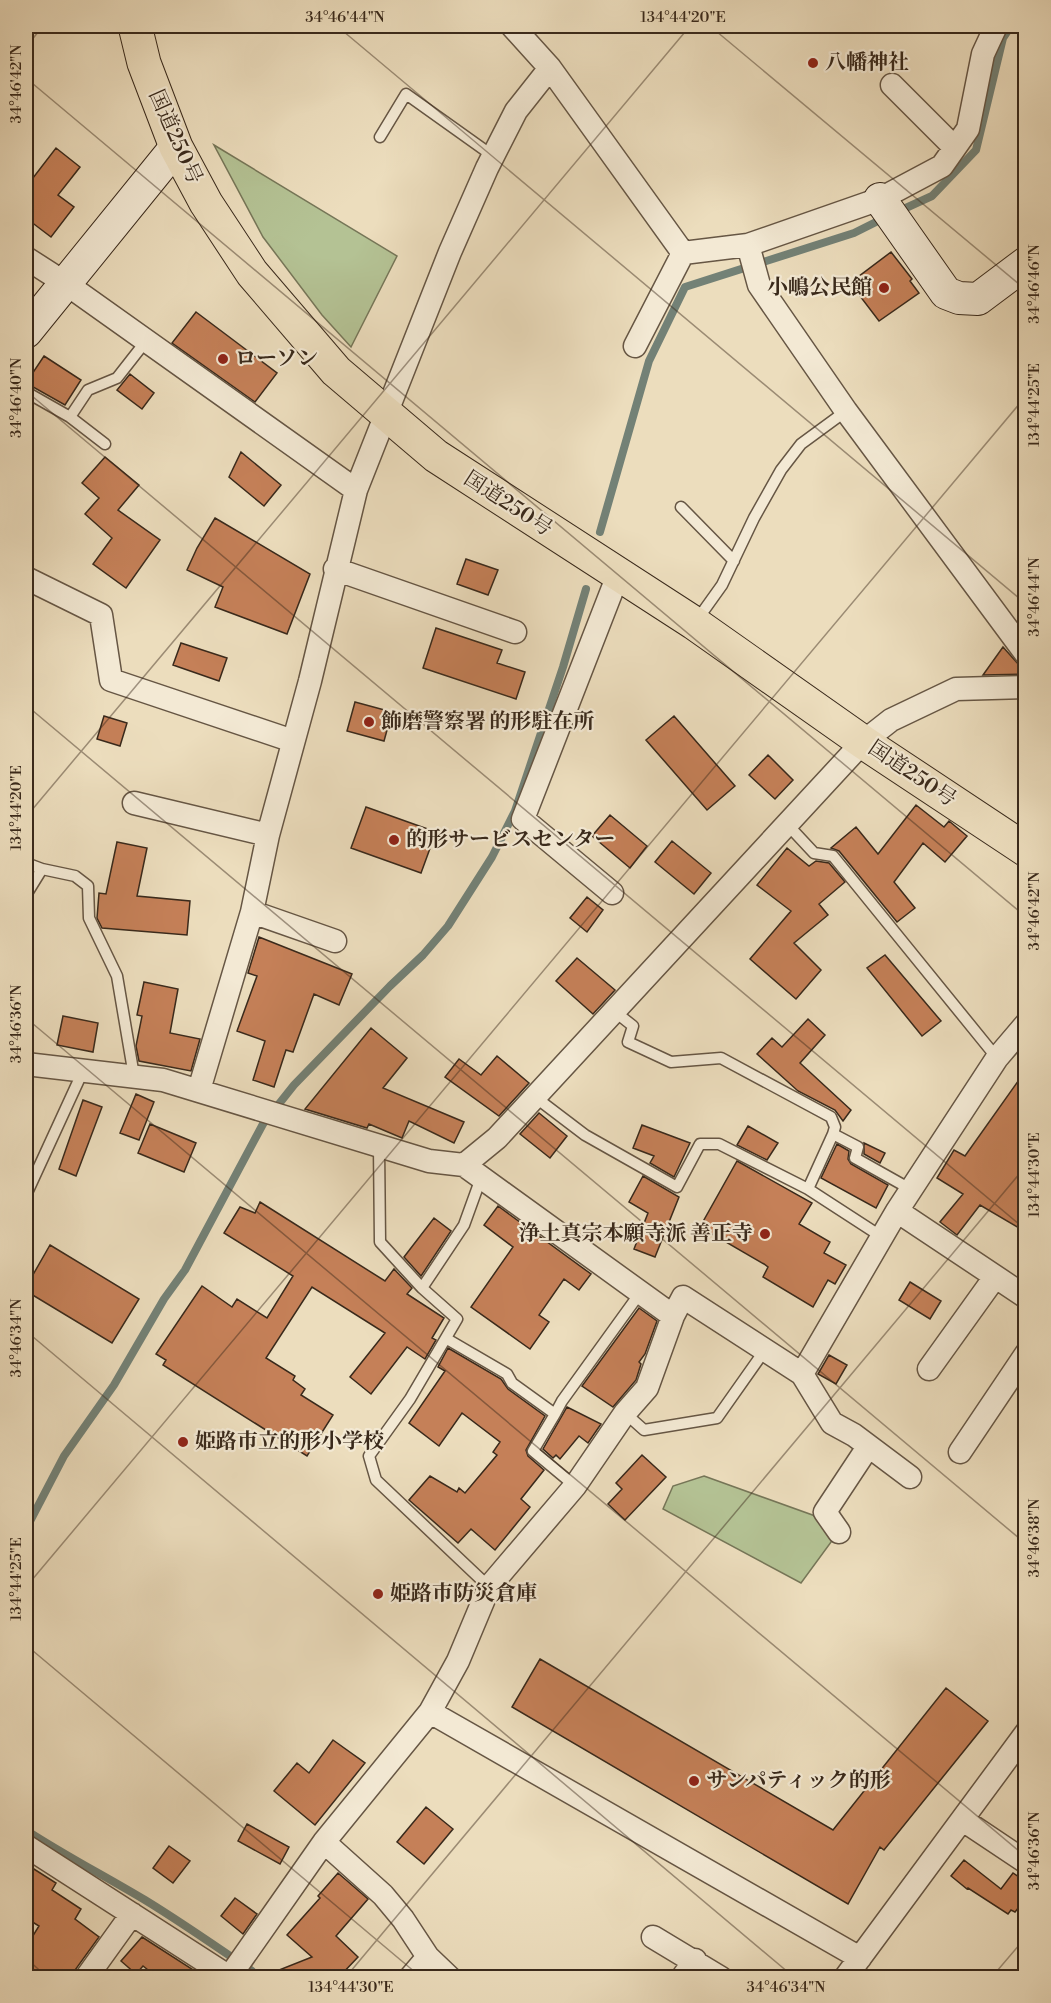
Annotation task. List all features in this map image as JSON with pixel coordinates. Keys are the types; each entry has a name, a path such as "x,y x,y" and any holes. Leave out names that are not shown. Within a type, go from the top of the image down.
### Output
{"highway":[{"name":"国道250号","path":"135,26 144,63 176,147 206,203 252,273 336,371 436,456 694,623 863,742 1026,850"}],"street":[{"path":"512,26 550,68 683,252"},
{"path":"683,252 749,248 887,210 942,166 968,129 983,54 996,26"},
{"path":"199,1090 252,912 268,835 310,681 335,569 356,490 450,252 493,156 516,111 550,68"},
{"path":"892,85 954,147"},
{"path":"26,332 176,147"},
{"path":"887,210 946,293 959,298 978,299 1026,263"},
{"path":"749,248 759,285 846,411 1026,654"},
{"path":"635,346 683,252"},
{"path":"26,258 65,283 356,490"},
{"path":"335,569 515,632"},
{"path":"612,893 523,819 618,575"},
{"path":"26,578 101,615 111,680 293,741"},
{"path":"472,1172 497,1138 863,742 891,720 956,689 1026,687"},
{"path":"134,803 268,835"},
{"path":"252,912 335,940"},
{"path":"802,1374 897,1211 997,1058 1026,1024"},
{"path":"26,1064 163,1080 379,1147 472,1172 673,1316"},
{"path":"897,1211 1026,1297"},
{"path":"929,1369 995,1277"},
{"path":"26,1845 230,1976 324,1842 430,1712 458,1661 489,1587 575,1486 625,1413 647,1388 673,1316 683,1298 802,1374 832,1423 854,1435 910,1477"},
{"path":"960,1452 1026,1354"},
{"path":"839,1532 825,1512 868,1447"},
{"path":"430,1712 860,1958"},
{"path":"845,1977 1026,1733"},
{"path":"963,1820 1026,1862"},
{"path":"324,1842 383,1895 403,1919 428,1957 450,1977"},
{"path":"86,1977 132,1914"},
{"path":"653,1937 688,1969 721,1977"},
{"path":"410,1977 428,1957"}],"lane":[{"path":"380,137 406,94 493,156"},
{"path":"70,417 88,390 117,378 146,341"},
{"path":"26,392 70,417 105,444"},
{"path":"694,623 722,585 754,518 788,461 801,444 846,411"},
{"path":"681,507 735,561"},
{"path":"786,823 814,853 833,856 997,1058"},
{"path":"26,863 75,876 88,886 89,918 117,976 135,1076"},
{"path":"26,895 42,869"},
{"path":"613,1011 633,1026 628,1042 671,1062 721,1058 831,1117 835,1127 833,1134 808,1189"},
{"path":"26,1195 83,1070"},
{"path":"535,1097 585,1135 677,1187 700,1144 719,1144 808,1189 882,1237"},
{"path":"833,1134 858,1147 855,1158 912,1190"},
{"path":"379,1147 380,1242 422,1288 457,1319 410,1399 369,1456 376,1480 489,1587"},
{"path":"422,1288 464,1225 472,1172"},
{"path":"575,1486 533,1451 562,1401 640,1293"},
{"path":"447,1339 507,1374 512,1383 555,1414"},
{"path":"625,1413 644,1430 717,1418 765,1350"}],"green space":[{"path":"214,145 397,256 351,347 322,315 263,237"},
{"path":"704,1476 818,1517 834,1538 801,1583 663,1509 673,1486"}],"building":[{"path":"56,148 80,167 58,195 74,207 51,237 26,218 26,187"},
{"name":"小嶋公民館","path":"891,252 912,279 910,281 919,293 879,321 850,283"},
{"name":"ローソン","path":"196,312 277,373 255,402 172,343"},
{"path":"44,356 81,380 65,405 26,383"},
{"path":"130,374 154,393 142,409 117,390"},
{"path":"241,452 281,485 264,506 229,477"},
{"path":"105,457 139,485 118,510 160,540 126,588 93,564 112,538 85,514 99,498 82,483"},
{"path":"215,518 310,574 287,634 215,607 223,587 187,570"},
{"path":"466,559 498,570 488,595 457,584"},
{"path":"436,628 502,650 497,663 525,672 516,699 423,668"},
{"path":"181,643 227,658 219,681 173,665"},
{"path":"1003,647 1026,673 1026,674 983,675"},
{"name":"飾磨警察署 的形駐在所","path":"355,702 392,712 384,741 347,731"},
{"path":"104,716 127,723 120,746 97,739"},
{"path":"674,716 735,786 707,810 646,740"},
{"path":"768,755 793,780 775,799 749,775"},
{"path":"916,805 944,827 949,821 967,836 945,862 923,843 894,882 915,908 897,922 839,851 831,848 856,827 878,854"},
{"name":"的形サービスセンター","path":"366,807 436,832 421,873 351,848"},
{"path":"610,815 647,846 630,868 592,836"},
{"path":"672,841 711,873 694,894 655,862"},
{"path":"117,842 147,848 137,896 190,901 187,935 102,928 97,918 99,893 106,894"},
{"path":"787,848 809,866 816,861 829,863 845,882 819,904 828,915 794,943 821,970 796,999 750,959 791,911 757,885"},
{"path":"587,897 603,910 587,932 570,918"},
{"path":"259,937 352,974 339,1005 314,994 293,1052 286,1050 274,1087 253,1080 265,1041 237,1031 257,976 248,973"},
{"path":"885,955 941,1021 922,1036 867,968"},
{"path":"577,958 615,990 593,1014 556,981"},
{"path":"144,982 178,989 170,1033 200,1039 191,1071 139,1061 136,1046 142,1016 137,1015"},
{"path":"63,1016 98,1023 93,1052 57,1045"},
{"path":"808,1019 825,1035 800,1063 851,1110 843,1121 835,1110 798,1091 757,1054 772,1038 782,1047"},
{"path":"371,1028 407,1058 383,1088 464,1122 454,1143 409,1121 402,1138 369,1124 367,1128 305,1109"},
{"path":"497,1056 529,1083 499,1116 445,1077 459,1059 481,1075"},
{"path":"1026,1070 1026,1232 980,1205 957,1235 940,1222 963,1194 937,1178 954,1150 965,1156"},
{"path":"136,1094 154,1102 139,1140 120,1133"},
{"path":"83,1100 102,1107 76,1176 59,1169"},
{"path":"539,1113 567,1136 550,1158 520,1134"},
{"path":"150,1124 196,1143 184,1172 138,1153"},
{"path":"642,1125 690,1143 674,1177 650,1163 654,1156 633,1148"},
{"path":"748,1126 778,1143 767,1160 737,1145"},
{"path":"864,1143 885,1153 880,1163 864,1154"},
{"path":"837,1144 849,1151 848,1159 851,1164 888,1185 876,1208 821,1178"},
{"name":"浄土真宗本願寺派 善正寺","path":"737,1161 812,1203 799,1224 830,1242 824,1253 846,1265 835,1284 828,1280 813,1307 763,1277 768,1267 764,1264 700,1227"},
{"path":"643,1176 679,1197 655,1257 634,1249 648,1213 629,1202"},
{"path":"260,1202 385,1281 394,1269 412,1288 407,1294 444,1318 432,1338 436,1340 425,1359 407,1347 371,1394 350,1377 385,1333 312,1287 266,1358 295,1376 293,1380 305,1389 301,1395 333,1415 307,1456 163,1365 166,1360 156,1354 202,1286 232,1307 237,1299 267,1318 293,1276 224,1233 240,1207 255,1213"},
{"path":"498,1206 591,1274 579,1290 564,1279 539,1315 549,1322 530,1349 471,1307 513,1247 484,1225"},
{"path":"434,1218 451,1231 421,1276 404,1257"},
{"path":"50,1245 139,1299 112,1343 26,1291 26,1287"},
{"path":"910,1282 941,1301 930,1319 899,1300"},
{"path":"639,1308 657,1321 645,1354 639,1362 641,1364 636,1380 613,1407 582,1386"},
{"path":"448,1348 501,1379 508,1389 545,1416 526,1450 528,1456 544,1470 521,1499 530,1507 495,1550 471,1529 458,1543 409,1500 430,1476 457,1492 459,1488 465,1493 497,1455 493,1452 500,1442 462,1413 439,1446 409,1423 445,1371 438,1367"},
{"path":"829,1355 847,1365 836,1384 818,1374"},
{"path":"567,1407 601,1424 588,1443 579,1436 560,1459 556,1455 553,1458 543,1449"},
{"path":"642,1455 666,1477 625,1520 608,1504 622,1489 616,1483"},
{"name":"サンパティック的形","path":"540,1659 833,1830 946,1688 988,1721 884,1850 880,1847 848,1904 512,1707"},
{"path":"333,1740 365,1763 315,1825 274,1791 297,1763 309,1773"},
{"path":"426,1807 453,1829 424,1864 397,1842"},
{"path":"247,1824 289,1847 280,1864 238,1841"},
{"path":"169,1846 190,1861 173,1883 153,1868"},
{"path":"964,1860 1001,1889 1013,1873 1026,1882 1026,1898 1015,1912 1011,1910 1008,1914 967,1889 951,1876"},
{"path":"26,1864 56,1883 52,1890 81,1909 75,1919 99,1937 72,1977 37,1977 26,1970 26,1947 39,1926 26,1918"},
{"path":"338,1873 368,1899 336,1936 358,1957 339,1977 264,1977 312,1957 287,1935 320,1898 318,1896"},
{"path":"235,1898 257,1914 243,1934 221,1916"},
{"path":"142,1937 203,1977 157,1977 143,1966 136,1974 121,1961"}],"waterway":[{"path":"897,212 932,196 976,150 1003,38 1011,26"},
{"path":"600,532 649,361 685,287 854,233 886,217"},
{"path":"26,1529 64,1456 114,1385 164,1299 185,1270 263,1124 294,1085 423,955 448,926 492,857 515,811 563,667 586,589"},
{"path":"26,1830 172,1917 252,1971 255,1978"}],"place":[{"name":"八幡神社","path":"813,63"},
{"name":"小嶋公民館","path":"884,288"},
{"name":"ローソン","path":"223,359"},
{"name":"飾磨警察署 的形駐在所","path":"369,722"},
{"name":"的形サービスセンター","path":"394,840"},
{"name":"浄土真宗本願寺派 善正寺","path":"765,1234"},
{"name":"姫路市立的形小学校","path":"183,1442"},
{"name":"姫路市防災倉庫","path":"378,1594"},
{"name":"サンパティック的形","path":"694,1781"}]}
